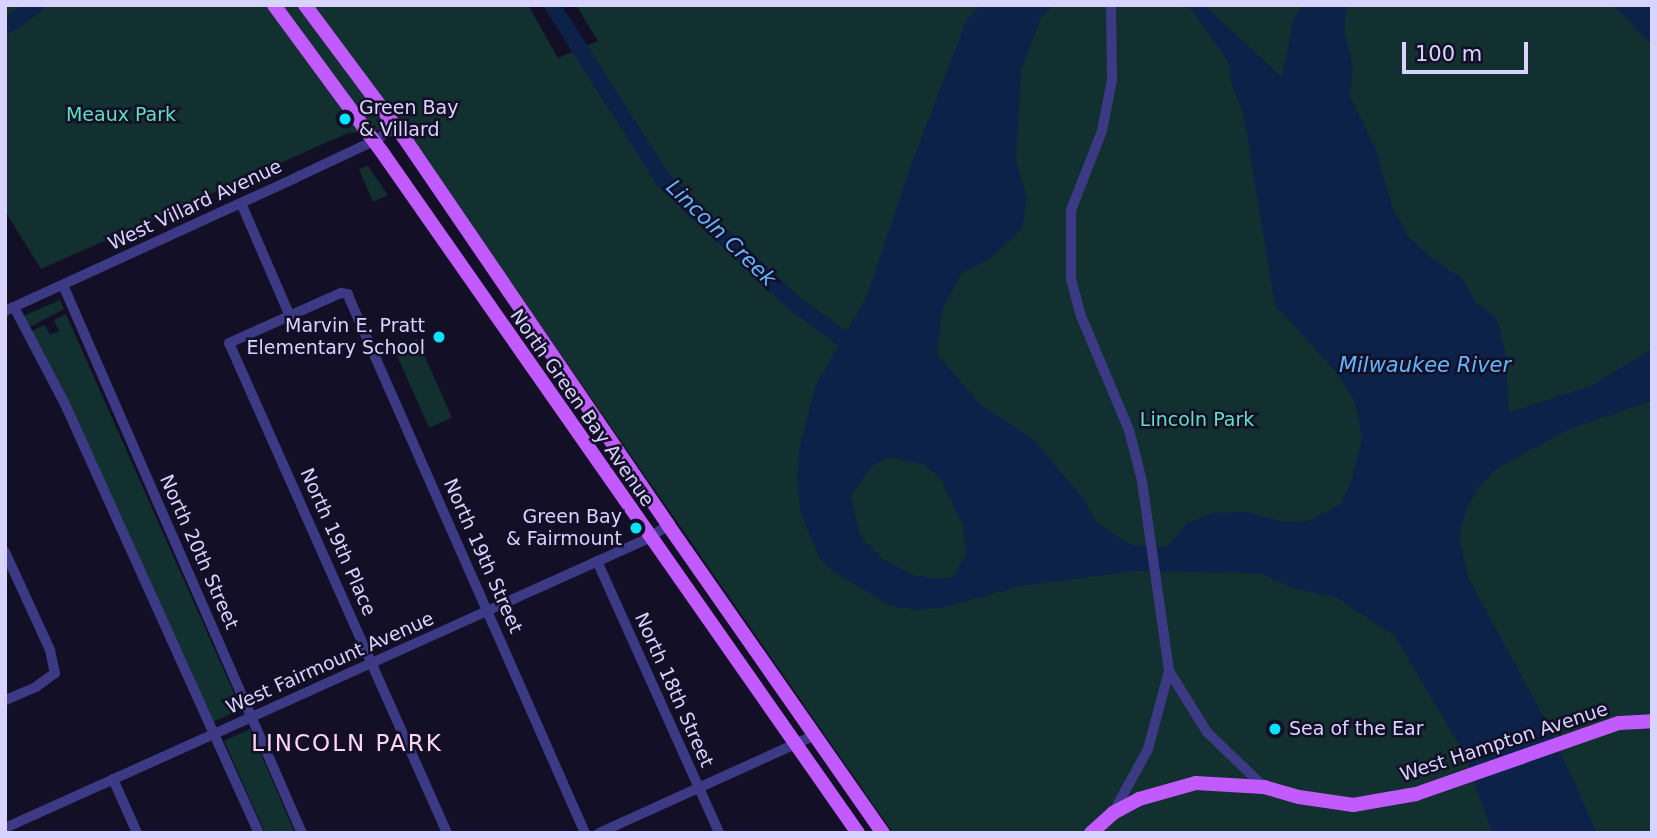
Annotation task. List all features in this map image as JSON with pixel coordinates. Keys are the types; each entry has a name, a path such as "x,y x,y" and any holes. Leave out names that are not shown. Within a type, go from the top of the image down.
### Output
{"main road":[{"name":"North Green Bay Avenue","path":"274,5 374,141 649,538 858,833"},
{"name":"North Green Bay Avenue","path":"305,5 396,127 883,833"},
{"name":"West Hampton Avenue","path":"1091,833 1113,813 1163,790 1196,783 1264,787 1299,797 1353,805 1406,796 1619,723 1652,721"}],"street":[{"path":"1111,5 1112,80 1102,131 1071,210 1072,279 1081,316 1129,430 1142,481 1169,671 1148,749 1113,813"},
{"name":"West Villard Avenue","path":"10,309 241,204 374,141 396,127"},
{"path":"241,204 290,316"},
{"name":"North 20th Street","path":"63,285 302,833"},
{"name":"North 19th Street","path":"290,316 341,293 348,294 585,833"},
{"path":"10,309 65,404 259,833"},
{"name":"North 19th Place","path":"290,316 229,343 447,833"},
{"name":"West Fairmount Avenue","path":"5,828 649,538 668,525"},
{"path":"5,552 50,650 55,673 36,687 5,700"},
{"name":"North 18th Street","path":"597,561 719,833"},
{"path":"1169,671 1207,732 1264,787"},
{"path":"599,833 815,735"},
{"path":"113,779 136,833"}],"green space":[{"name":"Lincoln Park","path":"5,5 528,5 558,58 598,41 576,5 1652,5 1652,833 893,833 403,127 348,133 41,269 5,211"},
{"path":"368,166 388,195 373,202 359,169"},
{"path":"60,300 64,309 30,327 23,316"},
{"path":"66,314 241,709 211,723 31,331 45,325 50,335 59,331 54,320"},
{"path":"417,339 452,418 429,428 394,349"},
{"path":"250,729 295,833 265,833 224,741"}],"water":[{"name":"Milwaukee River","path":"981,5 1053,5 1041,18 1021,70 1016,160 1027,198 1022,229 988,260 962,273 942,310 937,354 981,405 1033,439 1086,502 1095,521 1131,545 1167,547 1187,523 1214,513 1246,512 1284,522 1309,521 1340,505 1351,482 1362,438 1355,402 1336,372 1275,305 1244,116 1231,83 1229,63 1191,9 1175,5 1204,5 1282,77 1294,17 1304,5 1347,5 1344,30 1353,66 1350,96 1376,150 1392,206 1408,236 1433,259 1462,278 1476,302 1497,319 1505,350 1509,412 1589,387 1652,349 1652,401 1572,428 1497,468 1477,489 1466,510 1459,538 1469,579 1547,723 1597,833 1492,833 1465,755 1395,636 1335,597 1294,589 1259,573 1136,571 1022,586 941,608 917,610 889,605 831,570 819,557 801,514 797,479 800,446 815,387 867,296 911,165 967,19","holes":["889,457 923,464 941,479 962,523 967,552 953,577 935,579 913,575 883,559 860,536 851,496 872,466"]},
{"path":"1613,5 1652,5 1652,45"}],"waterway":[{"name":"Lincoln Creek","path":"5,27 36,5"},
{"name":"Lincoln Creek","path":"552,5 664,181 794,303 859,350"}],"place":[{"name":"Green Bay & Villard","path":"345,119"},
{"name":"Marvin E. Pratt Elementary School","path":"439,337"},
{"name":"Green Bay & Fairmount","path":"636,528"},
{"name":"Sea of the Ear","path":"1275,729"}],"district":[{"name":"LINCOLN PARK","path":"347,743"}],"park label":[{"name":"Meaux Park","path":"121,115"}]}
